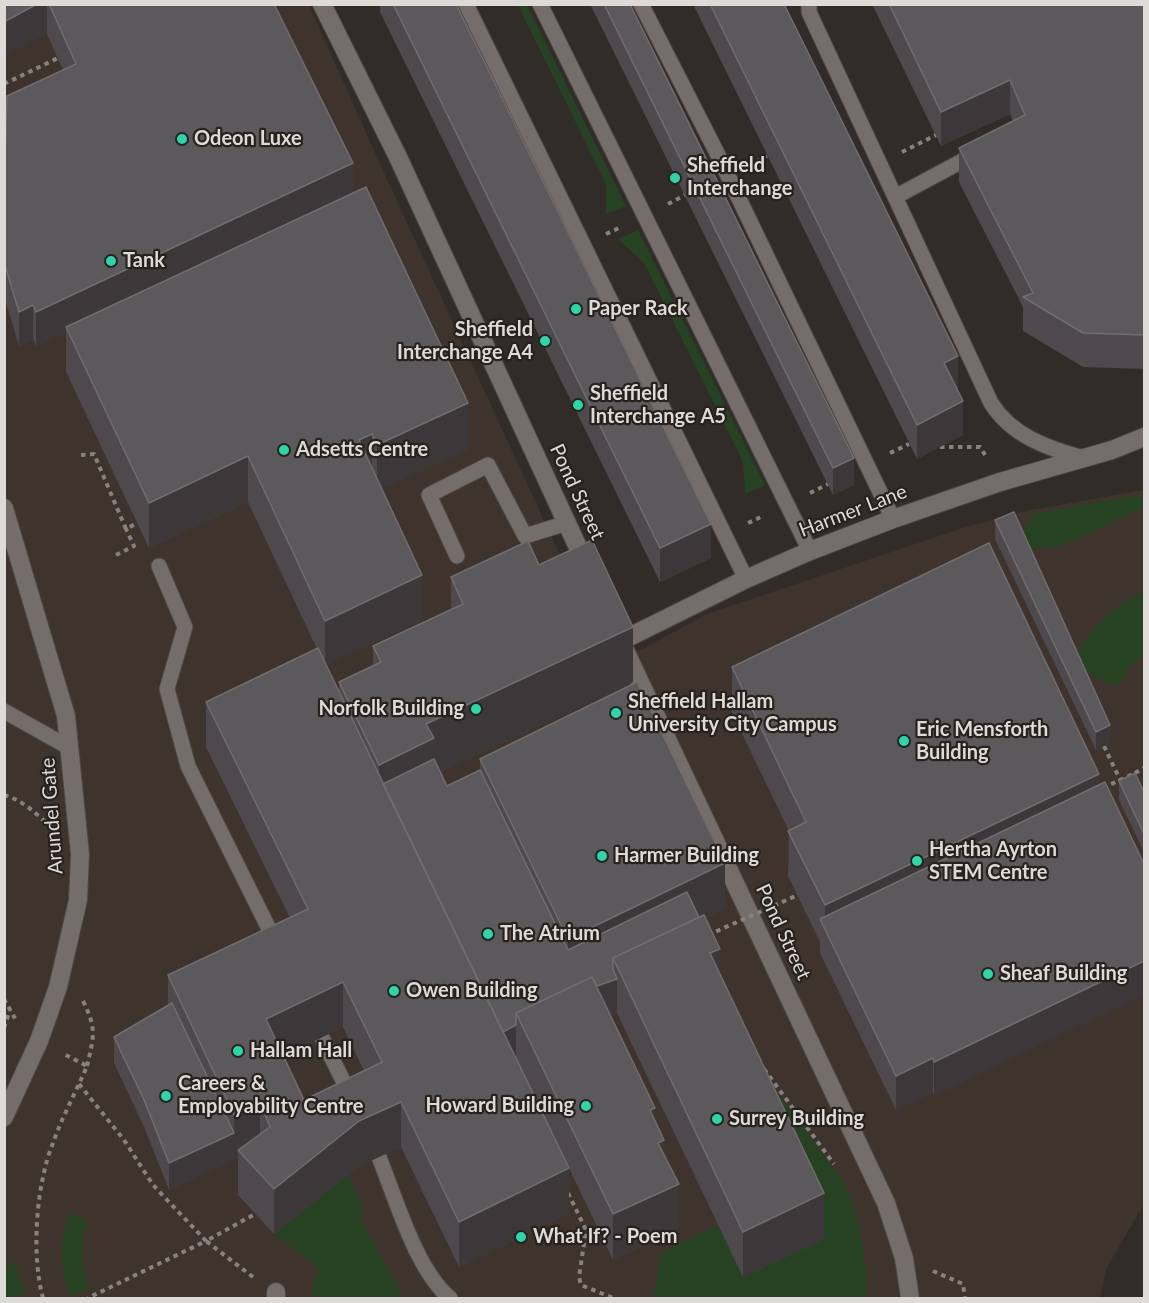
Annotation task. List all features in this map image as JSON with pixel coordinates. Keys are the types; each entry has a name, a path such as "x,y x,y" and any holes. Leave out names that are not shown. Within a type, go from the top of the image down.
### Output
{"street":[{"name":"Pond Street","path":"322,4 397,155 596,587"},
{"name":"Harmer Lane","path":"618,636 810,551 893,519 1000,482 1112,450 1144,437"},
{"name":"Harmer Lane","path":"1112,450 1144,453"},
{"name":"Arundel Gate","path":"4,508 9,537 66,716 80,854 78,900 58,987 39,1041 4,1117"},
{"name":"Pond Street","path":"618,636 886,1203 904,1258 910,1299"}],"lane":[{"path":"466,4 746,579"},
{"path":"540,4 810,551"},
{"path":"641,4 718,155 893,519"},
{"path":"809,4 809,12 999,415 1032,440 1057,451 1083,458"},
{"path":"895,197 987,148"},
{"path":"457,556 429,495 488,465 525,536 567,523"},
{"path":"159,566 185,627 167,689 189,766 282,955"},
{"path":"4,711 70,748"},
{"path":"322,1038 356,1107"},
{"path":"379,1157 422,1265 439,1290 450,1299"}],"path":[{"path":"4,84 58,58"},
{"path":"879,163 946,130"},
{"path":"940,447 981,447 1000,482"},
{"path":"81,455 94,454 134,546 116,555"},
{"path":"126,529 137,523"},
{"path":"1104,746 1123,786"},
{"path":"1097,790 1144,768"},
{"path":"4,795 16,798"},
{"path":"705,937 798,896 809,895"},
{"path":"43,1299 36,1268 36,1254 45,1168 53,1142 87,1066 93,1043 93,1021 64,963"},
{"path":"4,1028 10,1010"},
{"path":"39,1041 87,1066"},
{"path":"762,1065 840,1171"},
{"path":"79,1084 124,1140 153,1185 206,1241 276,1295"},
{"path":"566,1189 586,1230 579,1277 581,1285 613,1299"},
{"path":"88,1299 206,1241 255,1214"},
{"path":"904,1258 963,1284 965,1299"}],"shaded area":[{"name":"Sheffield Hallam University City Campus","path":"5,5 309,5 611,666 707,614 966,527 1031,510 1144,490 1144,1204 1106,1269 1100,1298 5,1298"}],"green space":[{"path":"518,5 527,5 626,206 606,214 606,184"},
{"path":"638,230 765,485 745,494 743,462 644,263 618,239"},
{"path":"1144,494 1144,510 1143,508 1061,546 1023,550 1019,542 1032,514"},
{"path":"1144,592 1144,655 1127,670 1118,686 1094,676 1084,668 1077,656 1084,644 1097,625 1112,611"},
{"path":"714,1006 842,1180 854,1209 861,1237 867,1298 653,1298 662,1252 718,1225"},
{"path":"348,1175 362,1206 362,1222 403,1298 311,1298 319,1268 274,1234"},
{"path":"69,1213 87,1220 83,1254 84,1271 89,1289 70,1297 64,1276 62,1255"},
{"path":"12,1259 26,1293 14,1298 5,1298 5,1275"}],"building":[{"path":"4,4 37,4 4,22"},
{"path":"49,4 274,4 353,163 36,312 33,305 19,312 4,262 7,96 76,64"},
{"path":"393,4 456,4 711,524 660,548"},
{"path":"604,4 630,4 854,458 833,468"},
{"path":"710,4 784,4 958,356 944,363 963,401 917,425"},
{"path":"889,4 1144,4 1144,335 1083,333 1023,297 1033,293 959,148 1025,115 1010,80 941,112"},
{"name":"Adsetts Centre","path":"366,187 468,403 377,445 372,434 359,440 422,575 325,621 248,456 149,503 66,327"},
{"path":"1014,512 1110,725 1096,732 995,520"},
{"path":"592,540 633,627 426,724 434,738 379,765 339,682 381,662 373,646 463,604 451,577 528,541 539,565"},
{"name":"Eric Mensforth Building","path":"989,543 1099,774 825,905 788,831 806,822 732,667"},
{"path":"318,648 569,1168 459,1222 401,1102 359,1121 274,1189 238,1150 270,1127 260,1102 234,1115 168,975 308,909 206,702","holes":["343,982 382,1062 304,1100 266,1019"]},
{"name":"Harmer Building","path":"637,682 725,863 568,939 480,759"},
{"path":"434,759 447,786 480,770 568,950 687,892 699,917 613,958 613,969 617,979 597,986 592,977 516,1013 516,1025 503,1032 383,784"},
{"path":"1135,773 1144,792 1144,834 1119,781"},
{"name":"Sheaf Building","path":"1105,782 1144,864 1144,961 934,1062 933,1058 896,1076 820,919"},
{"name":"Surrey Building","path":"704,915 720,949 710,953 824,1193 743,1232 613,958"},
{"name":"Howard Building","path":"592,977 655,1108 650,1110 664,1140 658,1143 679,1184 613,1214 516,1013"},
{"name":"Careers & Employability Centre","path":"172,1003 234,1133 169,1163 145,1102 114,1037"}],"place":[{"name":"Odeon Luxe","path":"182,139"},
{"name":"Sheffield Interchange","path":"675,178"},
{"name":"Tank","path":"111,261"},
{"name":"Paper Rack","path":"576,309"},
{"name":"Sheffield Interchange A4","path":"545,341"},
{"name":"Sheffield Interchange A5","path":"578,405"},
{"name":"Adsetts Centre","path":"284,450"},
{"name":"Norfolk Building","path":"476,709"},
{"name":"Sheffield Hallam University City Campus","path":"616,713"},
{"name":"Eric Mensforth Building","path":"904,741"},
{"name":"Harmer Building","path":"602,856"},
{"name":"Hertha Ayrton STEM Centre","path":"917,861"},
{"name":"The Atrium","path":"488,934"},
{"name":"Sheaf Building","path":"988,974"},
{"name":"Owen Building","path":"394,991"},
{"name":"Hallam Hall","path":"238,1051"},
{"name":"Careers & Employability Centre","path":"166,1096"},
{"name":"Howard Building","path":"586,1106"},
{"name":"Surrey Building","path":"717,1119"},
{"name":"What If? - Poem","path":"521,1237"}]}
